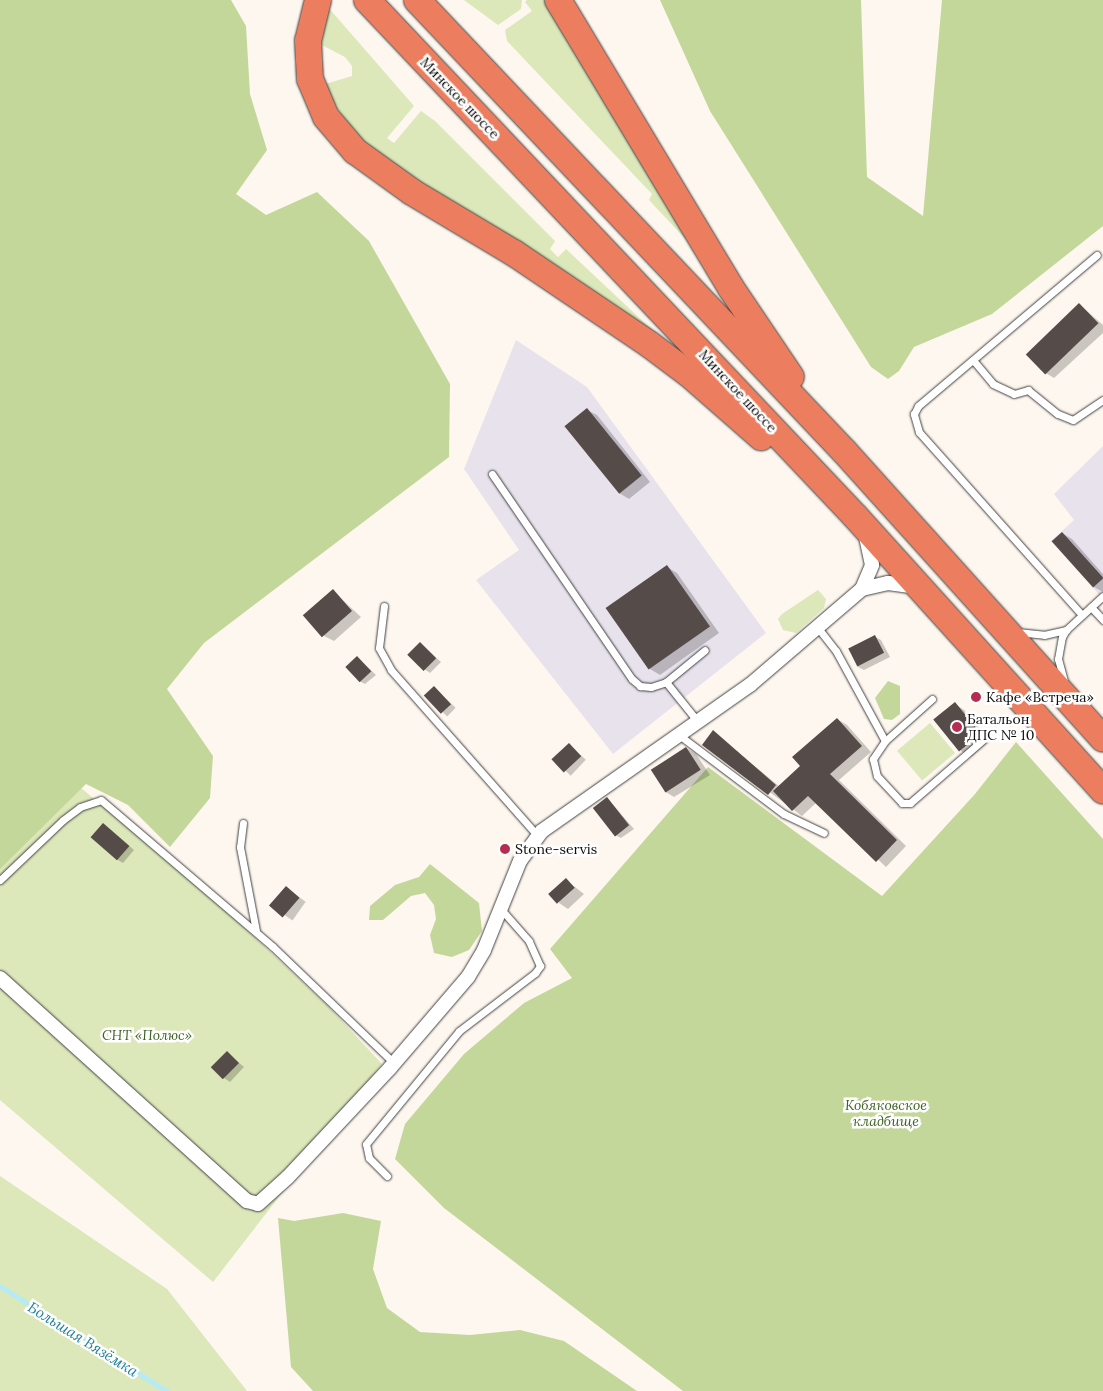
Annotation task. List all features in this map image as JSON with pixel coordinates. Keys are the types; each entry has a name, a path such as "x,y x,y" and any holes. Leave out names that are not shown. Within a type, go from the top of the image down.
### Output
{"highway":[{"path":"318,0 308,41 313,87 334,128 365,159 649,344 689,374 859,520"},
{"name":"Минское шоссе","path":"367,0 859,520 1103,790"},
{"path":"417,0 844,451 1096,730"},
{"path":"558,0 732,288 844,451"}],"street":[{"path":"859,520 872,565 862,590"},
{"path":"0,978 254,1205 262,1201 288,1177 394,1064 468,976 484,950 499,908 520,861 538,836 750,685 862,590 888,582 921,588"}],"lane":[{"path":"428,0 449,34"},
{"path":"1082,616 915,425 918,406 1097,255"},
{"path":"973,360 993,384 1014,394 1028,390 1058,414 1073,420 1103,400"},
{"path":"492,474 632,679 640,686 651,687 666,682 706,650"},
{"path":"1096,730 1071,695 1060,669 1060,645 1066,630 1103,596"},
{"path":"384,606 380,648 391,670 538,836"},
{"path":"1091,607 1103,620"},
{"path":"1001,625 1037,635 1066,630"},
{"path":"818,628 836,651 885,740"},
{"path":"666,682 698,722"},
{"path":"932,699 885,740 876,751 874,771 906,804 984,739"},
{"path":"679,735 784,814 824,833"},
{"path":"0,880 63,820 80,807 101,800 256,932 394,1064"},
{"path":"243,823 240,847 256,932"},
{"path":"387,1176 370,1158 366,1144 459,1030 535,973 540,966 529,941 499,908"}],"shaded area":[{"path":"516,340 587,387 766,633 613,754 476,580 519,550 464,469"},
{"path":"1103,446 1103,599 1051,541 1074,520 1054,494"}],"green space":[{"path":"0,0 231,0 246,26 250,94 267,150 236,194 266,215 317,192 369,241 450,384 449,457 204,643 167,689 213,756 210,798 170,847 128,805 86,784 0,869"},
{"path":"464,0 522,0 521,9 498,25"},
{"path":"527,0 549,0 706,261 649,200 652,194 507,41 505,30 532,11 525,2"},
{"path":"660,0 861,0 867,177 923,216 942,0 1103,0 1103,226 992,314 914,347 899,371 888,379 871,367 710,111"},
{"path":"327,6 414,106 387,138 394,143 421,111 435,121 555,241 550,249 558,257 566,249 666,343 363,147 322,85 352,76 352,66 345,57 318,43"},
{"path":"818,590 826,599 824,608 796,633 783,630 778,619 782,614"},
{"path":"888,681 900,686 900,714 892,720 884,719 875,698"},
{"path":"930,723 955,753 922,781 897,751"},
{"name":"Кобяковское кладбище","path":"1016,742 1103,839 1103,1391 683,1391 444,1208 395,1159 405,1124 464,1054 524,1003 572,978 550,949 708,767 882,896 975,794"},
{"name":"СНТ «Полюс»","path":"80,787 245,928 329,1007 382,1064 213,1282 0,1100 0,859"},
{"path":"430,864 479,903 482,931 469,950 452,957 434,953 430,935 436,919 434,905 425,893 411,896 383,920 369,920 370,906 395,885 419,877"},
{"path":"0,1176 167,1289 247,1391 0,1391"},
{"path":"343,1213 381,1221 373,1269 387,1308 420,1332 470,1335 520,1330 564,1341 637,1391 313,1391 291,1367 278,1218 294,1221"}],"building":[{"path":"1079,303 1098,323 1045,375 1026,354"},
{"path":"587,408 642,476 619,494 564,426"},
{"path":"1062,532 1103,578 1093,587 1052,541"},
{"path":"667,565 710,626 649,669 606,608"},
{"path":"333,589 352,611 322,637 303,615"},
{"path":"875,635 884,653 857,666 848,649"},
{"path":"420,642 436,658 424,671 407,655"},
{"path":"357,656 371,671 360,682 345,667"},
{"path":"434,686 451,704 441,714 424,696"},
{"path":"955,702 981,734 959,751 933,720"},
{"path":"837,718 862,746 830,774 897,840 876,862 808,796 792,811 773,791 800,766 792,757"},
{"path":"713,730 776,785 768,795 702,745"},
{"path":"569,743 581,756 564,773 551,759"},
{"path":"686,747 701,770 665,793 651,770"},
{"path":"607,797 629,825 615,836 593,808"},
{"path":"103,823 129,846 117,860 91,837"},
{"path":"566,878 575,888 557,904 548,894"},
{"path":"286,886 300,898 283,917 269,906"},
{"path":"227,1051 239,1063 223,1079 211,1067"}],"waterway":[{"name":"Большая Вязёмка","path":"0,1286 167,1391"}],"place":[{"name":"Кафе «Встреча»","path":"976,697"},
{"name":"Батальон ДПС № 10","path":"957,727"},
{"name":"Stone-servis","path":"505,849"}]}
